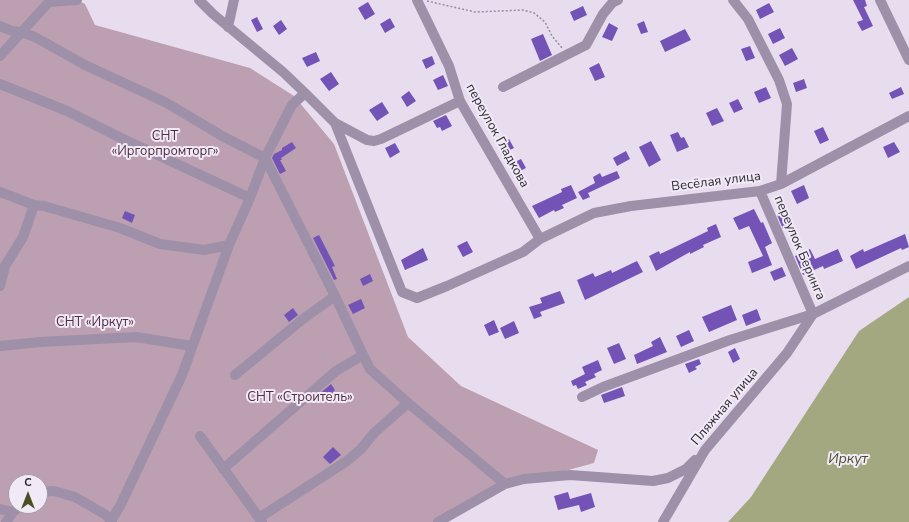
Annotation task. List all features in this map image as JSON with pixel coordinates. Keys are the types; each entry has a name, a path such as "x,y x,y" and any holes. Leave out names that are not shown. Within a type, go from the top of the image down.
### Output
{"street":[{"path":"0,56 46,1 78,0"},
{"path":"199,0 212,14 283,72 335,123 367,140 374,141 381,139 460,100"},
{"path":"228,27 234,0"},
{"name":"переулок Гладкова","path":"421,0 460,100 540,239"},
{"path":"503,87 586,45 603,14 613,2 618,0"},
{"path":"733,0 748,19 779,80 787,104 781,184"},
{"path":"880,0 909,60"},
{"path":"0,26 35,37 85,65 165,102 224,137 265,158 370,369 408,403 505,484"},
{"path":"0,84 67,110 119,137 250,198"},
{"path":"48,491 54,491 75,497 106,516 111,522 121,504 176,387 229,245 250,198 265,158 292,105 304,93"},
{"name":"Весёлая улица","path":"335,123 402,292 417,298 523,252 540,239 594,213 631,206 760,192 781,184 909,116"},
{"path":"0,192 34,205 44,206 120,228 160,244 204,250 229,245"},
{"name":"переулок Беринга","path":"760,192 813,314"},
{"path":"0,286 2,265 22,237 34,205"},
{"name":"Пляжная улица","path":"582,397 603,387 730,340 813,314 909,266"},
{"path":"234,375 303,318 335,296"},
{"name":"Пляжная улица","path":"663,522 705,450 787,353 813,314"},
{"path":"0,346 41,342 136,337 192,346"},
{"path":"224,469 336,371 363,355"},
{"path":"200,436 260,520 346,461 361,449 374,433 408,403"},
{"path":"438,522 505,484 524,479 570,474 653,482 668,478 686,469 705,450"},
{"path":"6,522 13,514"}],"path":[{"path":"421,0 475,12 523,10 534,13 545,22 560,48 564,49"}],"green space":[{"path":"0,0 77,0 85,4 95,25 250,68 294,96 334,144 408,337 461,386 598,450 594,463 502,488 443,522 0,522"}],"water":[{"name":"Иркут","path":"909,297 909,522 728,522 751,497 859,331"}],"building":[{"path":"853,0 865,0 867,6 864,7 873,26 862,31 857,22 863,20"},
{"path":"368,2 375,14 365,20 358,8"},
{"path":"769,3 774,12 760,19 756,10"},
{"path":"583,6 587,15 574,21 570,12"},
{"path":"257,17 263,29 257,32 251,20"},
{"path":"390,18 395,27 385,33 380,24"},
{"path":"281,20 287,29 279,35 273,26"},
{"path":"644,21 648,32 641,34 637,24"},
{"path":"609,23 618,28 612,41 602,37"},
{"path":"780,28 785,38 773,44 768,34"},
{"path":"685,29 691,40 665,52 660,41"},
{"path":"543,34 552,55 540,61 531,39"},
{"path":"750,46 755,58 746,61 741,49"},
{"path":"792,48 798,59 785,66 779,55"},
{"path":"316,52 320,61 307,67 302,58"},
{"path":"432,56 435,64 426,69 422,60"},
{"path":"599,63 605,77 595,81 589,68"},
{"path":"331,72 339,84 329,91 320,79"},
{"path":"443,75 448,86 438,90 433,80"},
{"path":"804,79 807,88 796,92 793,83"},
{"path":"766,87 771,98 759,103 754,92"},
{"path":"901,87 904,94 892,99 889,93"},
{"path":"409,91 416,101 407,107 401,97"},
{"path":"738,99 743,109 734,113 729,103"},
{"path":"382,102 389,113 377,121 369,110"},
{"path":"717,108 724,121 712,126 706,113"},
{"path":"446,115 452,126 442,131 440,127 437,128 433,121"},
{"path":"823,127 829,140 820,144 814,131"},
{"path":"678,132 681,138 684,137 689,147 677,152 670,135"},
{"path":"509,139 514,148 504,153 499,144"},
{"path":"651,141 661,160 649,167 639,147"},
{"path":"292,142 296,148 281,158 282,160 280,160 286,171 280,174 272,158 274,154"},
{"path":"894,142 900,152 888,158 883,147"},
{"path":"395,143 400,152 390,158 385,148"},
{"path":"626,151 630,159 617,166 613,158"},
{"path":"521,159 526,168 516,173 511,164"},
{"path":"617,171 620,178 588,193 590,197 583,200 578,192 595,183 593,177 600,173 602,177"},
{"path":"571,185 577,198 562,205 564,208 555,212 554,210 539,218 532,206 562,192 561,189"},
{"path":"804,185 809,198 797,204 791,191"},
{"path":"754,209 761,223 763,222 772,243 765,247 772,265 752,273 748,262 763,256 749,226 739,230 733,218"},
{"path":"125,211 135,215 132,223 122,218"},
{"path":"786,211 793,224 783,229 777,215"},
{"path":"716,224 721,237 703,245 704,247 690,254 690,252 656,271 649,256 659,251 660,254 675,247 708,231 707,228"},
{"path":"905,234 909,247 902,250 901,248 856,269 850,256 863,249 864,252"},
{"path":"319,235 335,266 332,267 337,279 334,280 313,238"},
{"path":"467,241 473,252 463,257 457,246"},
{"path":"423,248 428,260 405,270 401,260"},
{"path":"810,249 815,259 838,249 843,261 824,269 823,266 803,275 795,256"},
{"path":"637,261 643,272 585,300 577,280 593,273 595,277 611,270 612,273"},
{"path":"782,267 786,276 774,281 770,272"},
{"path":"370,274 373,281 363,286 360,279"},
{"path":"560,291 565,303 540,312 542,316 534,319 529,307 542,303 540,298"},
{"path":"361,299 365,308 353,314 348,305"},
{"path":"731,305 737,320 709,332 702,317"},
{"path":"293,308 298,315 289,322 284,315"},
{"path":"757,309 761,320 746,326 742,315"},
{"path":"494,320 499,332 489,336 484,325"},
{"path":"514,321 519,333 505,339 500,328"},
{"path":"689,330 694,341 681,347 676,336"},
{"path":"660,337 667,352 637,364 634,355 653,346 651,342"},
{"path":"619,343 626,359 614,364 607,348"},
{"path":"735,348 740,359 733,363 728,352"},
{"path":"699,359 701,364 695,367 697,369 689,373 685,364"},
{"path":"598,360 602,370 594,374 596,377 585,382 587,385 578,389 576,385 573,386 571,381 585,374 582,367"},
{"path":"331,384 335,390 332,393 335,397 330,402 326,398 323,400 318,395"},
{"path":"622,387 625,396 604,403 601,395"},
{"path":"333,447 341,455 330,464 323,457"},
{"path":"568,492 570,499 591,493 595,507 581,512 579,505 558,510 554,496"}],"park label":[{"name":"СНТ «Иргорпромторг»","path":"165,144"},
{"name":"СНТ «Иркут»","path":"95,323"},
{"name":"СНТ «Строитель»","path":"300,398"}]}
